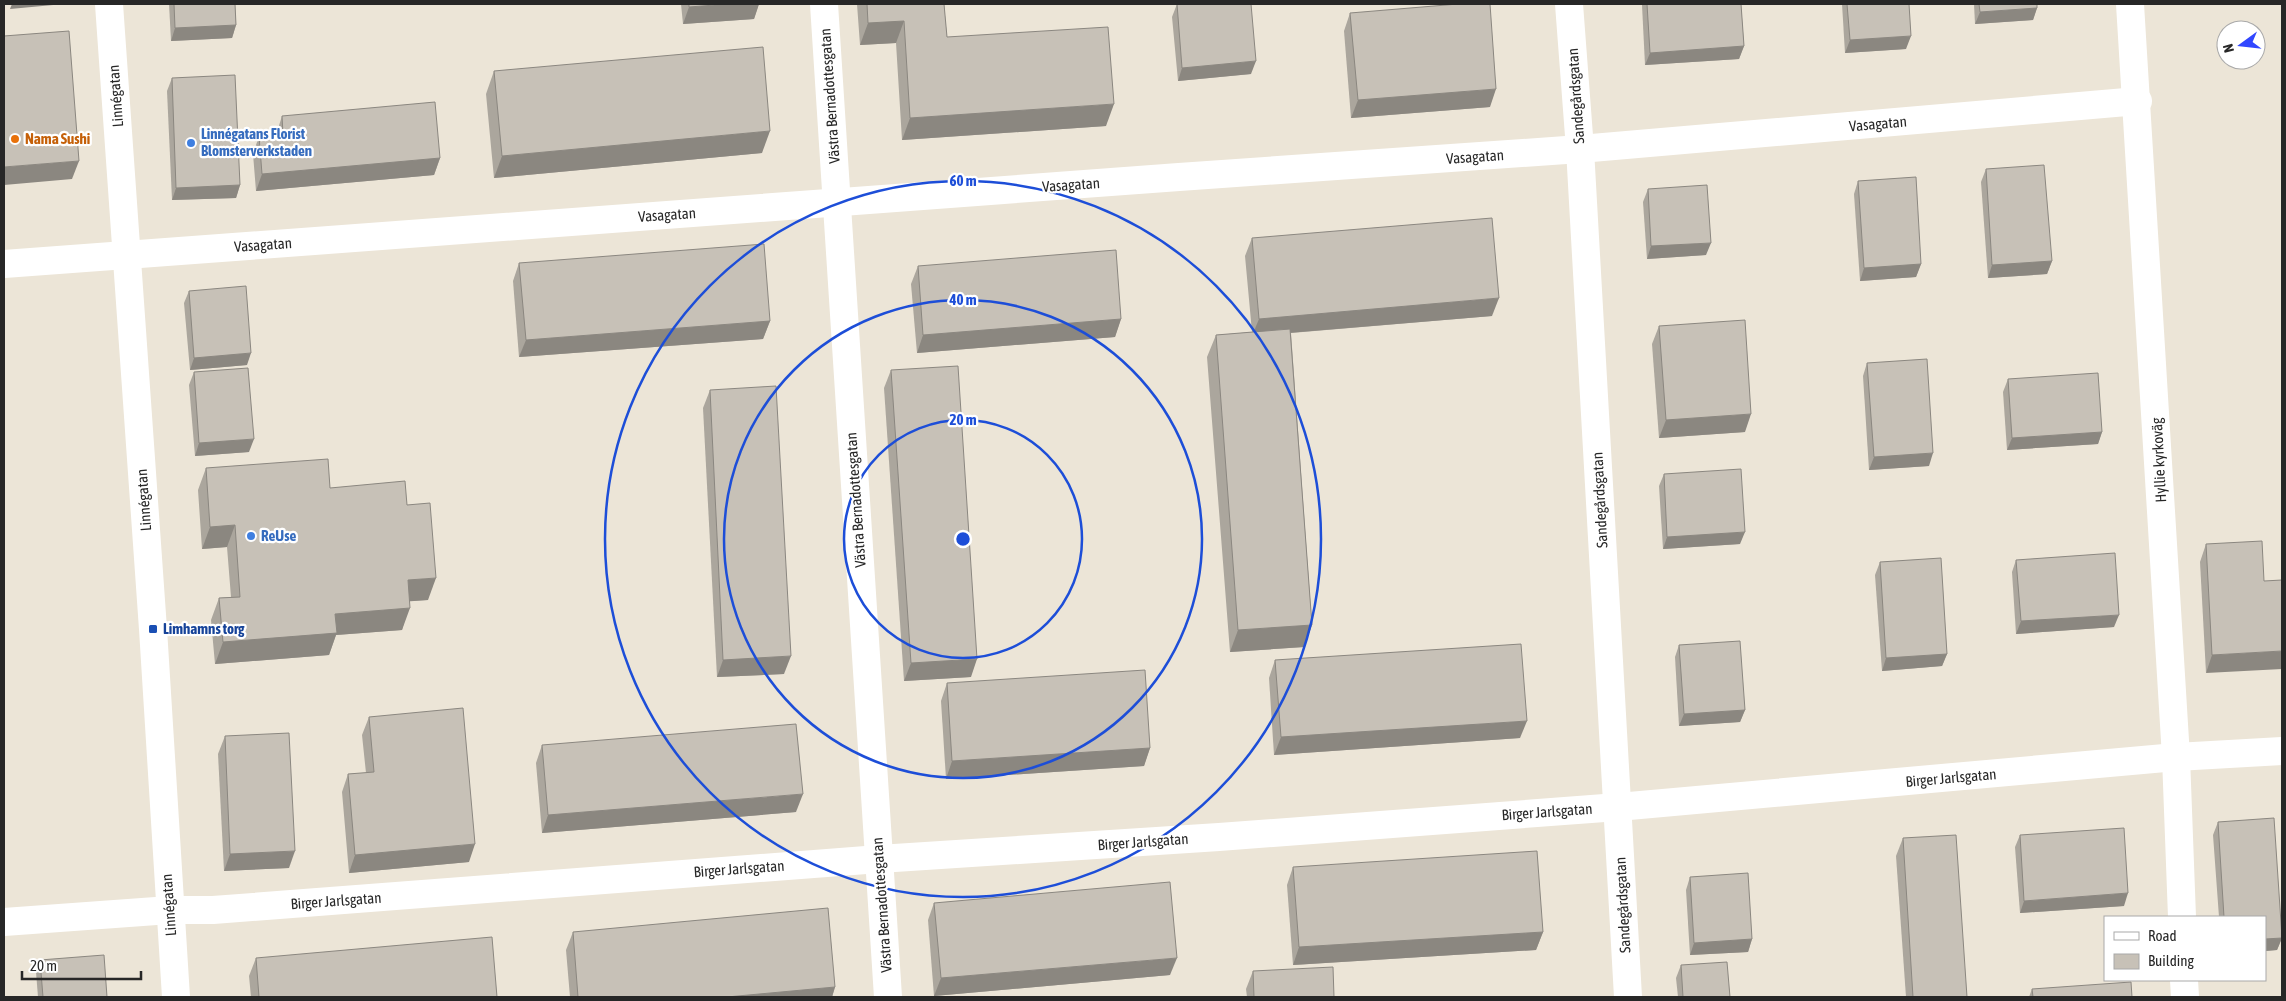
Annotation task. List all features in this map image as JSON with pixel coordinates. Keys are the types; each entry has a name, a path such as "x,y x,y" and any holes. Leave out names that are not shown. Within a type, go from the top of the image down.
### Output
{"street":[{"name":"Linnégatan","path":"109,4 176,997"},
{"name":"Västra Bernadottesgatan","path":"824,4 888,997"},
{"name":"Sandegårdsgatan","path":"1569,4 1580,149 1628,997"},
{"name":"Hyllie kyrkoväg","path":"2130,4 2138,101 2176,757 2182,916"},
{"name":"Vasagatan","path":"4,264 1580,149 2138,101"},
{"name":"Birger Jarlsgatan","path":"4,922 170,910 213,910 879,859 1219,837 1618,807 2176,757 2282,752"},
{"path":"2184,981 2185,997"}],"building":[{"path":"174,4 235,4 236,25 175,28"},
{"path":"689,4 728,4 689,7"},
{"path":"867,4 944,4 947,37 1108,27 1114,104 910,118 904,21 868,23"},
{"path":"1177,4 1251,4 1256,61 1182,68"},
{"path":"1458,4 1490,4 1496,89 1358,100 1350,13"},
{"path":"1647,4 1741,4 1744,46 1650,53"},
{"path":"1847,4 1909,4 1911,36 1850,40"},
{"path":"1979,4 2037,4 2037,8 1980,12"},
{"path":"69,31 79,161 4,167 4,36"},
{"path":"763,47 770,131 502,156 494,71"},
{"path":"235,75 240,185 176,188 172,78"},
{"path":"435,102 440,158 262,174 259,136 283,134 282,116"},
{"path":"2044,165 2052,261 1992,265 1986,169"},
{"path":"1916,177 1921,264 1864,268 1858,181"},
{"path":"1707,185 1711,243 1651,246 1648,189"},
{"path":"1492,218 1499,298 1259,319 1252,238"},
{"path":"764,244 770,321 526,340 519,263"},
{"path":"1116,250 1121,319 923,335 918,266"},
{"path":"246,286 251,353 194,358 189,291"},
{"path":"1745,320 1751,414 1666,420 1659,326"},
{"path":"1290,329 1312,625 1238,630 1216,335"},
{"path":"1927,359 1933,453 1874,457 1867,363"},
{"path":"958,366 977,659 911,663 891,370"},
{"path":"248,368 254,439 199,443 194,372"},
{"path":"2098,373 2102,432 2012,438 2008,379"},
{"path":"776,386 791,656 723,660 710,390"},
{"path":"328,459 330,488 405,481 407,505 430,503 436,578 408,580 410,608 335,614 337,633 223,642 219,598 240,597 235,525 210,527 206,468"},
{"path":"1741,469 1745,532 1667,537 1664,474"},
{"path":"2262,541 2264,581 2282,580 2282,651 2212,655 2206,544"},
{"path":"2115,553 2119,615 2021,621 2016,560"},
{"path":"1941,558 1947,654 1886,658 1880,562"},
{"path":"1740,641 1745,710 1684,714 1679,645"},
{"path":"1521,644 1527,721 1281,737 1275,660"},
{"path":"1145,670 1150,748 952,761 947,683"},
{"path":"463,708 475,844 355,855 348,774 374,772 369,717"},
{"path":"796,724 803,794 548,815 542,745"},
{"path":"289,733 295,851 230,854 225,736"},
{"path":"2274,818 2282,938 2266,939 2266,916 2224,916 2218,822"},
{"path":"2124,828 2128,893 2024,901 2020,835"},
{"path":"1956,835 1967,997 1913,997 1903,838"},
{"path":"1537,851 1543,932 1299,947 1293,867"},
{"path":"1748,873 1752,939 1694,943 1690,877"},
{"path":"1170,882 1177,958 941,978 934,903"},
{"path":"828,908 835,987 727,997 578,997 573,932"},
{"path":"492,937 497,997 259,997 256,958"},
{"path":"104,955 107,997 43,997 40,960"},
{"path":"1727,962 1730,997 1683,997 1681,965"},
{"path":"1333,967 1334,997 1254,997 1253,971"},
{"path":"2131,982 2132,997 2033,997 2032,989"}],"place":[{"name":"Nama Sushi","path":"15,139"},
{"name":"Linnégatans Florist Blomsterverkstaden","path":"191,143"},
{"name":"ReUse","path":"251,536"},
{"name":"Limhamns torg","path":"153,629"}]}
